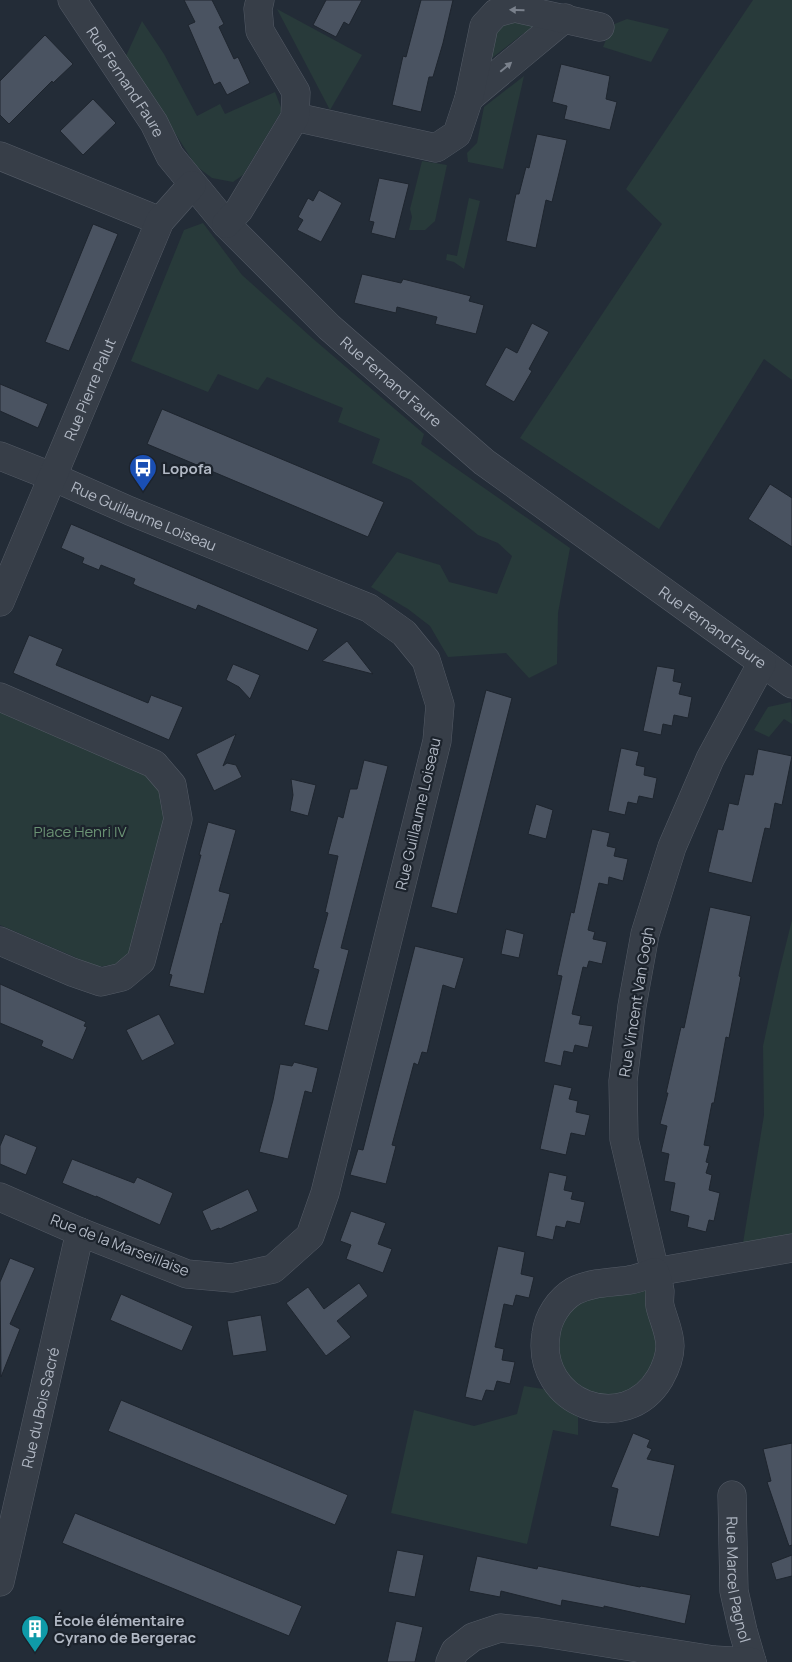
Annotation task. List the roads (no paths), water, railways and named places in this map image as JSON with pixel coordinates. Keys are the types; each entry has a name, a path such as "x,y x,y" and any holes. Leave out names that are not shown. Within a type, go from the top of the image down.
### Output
{"street":[{"name":"Rue Fernand Faure","path":"72,0 154,123 170,156 192,185 226,224 330,327 484,462 792,684"},
{"path":"226,224 239,210 295,117 296,92 260,31 258,9 260,0"},
{"path":"295,117 436,148 457,134 469,98 484,26 496,13 515,8 600,27"},
{"path":"469,98 565,18"},
{"path":"0,156 160,221"},
{"name":"Rue Pierre Palut","path":"0,602 160,221 192,185"},
{"name":"Rue Guillaume Loiseau","path":"0,456 368,608 404,633 426,660 440,705 437,741 325,1192 310,1236 273,1269"},
{"name":"Rue Vincent Van Gogh","path":"762,663 710,759 672,847 645,934 635,992 623,1081 624,1139 655,1272 660,1288 660,1304 667,1326 670,1347 666,1368 655,1387 638,1401 618,1408 596,1408 574,1400 559,1387 548,1368 544,1347 547,1326 557,1306 573,1292 593,1284 632,1280 655,1272 792,1248"},
{"path":"0,697 154,764 172,786 178,819 141,961 122,977 101,982 72,972 0,941"},
{"name":"Rue de la Marseillaise","path":"0,1196 80,1232 187,1274 232,1278 273,1269"},
{"name":"Rue du Bois Sacré","path":"0,1582 80,1232"},
{"name":"Rue Marcel Pagnol","path":"732,1495 734,1591 752,1662"},
{"path":"450,1662 455,1652 473,1637 500,1628 538,1632 714,1660 752,1662"}],"place":[{"name":"Lopofa","path":"143,492"},
{"name":"École élémentaire Cyrano de Bergerac","path":"35,1653"}],"park label":[{"name":"Place Henri IV","path":"80,831"}]}
